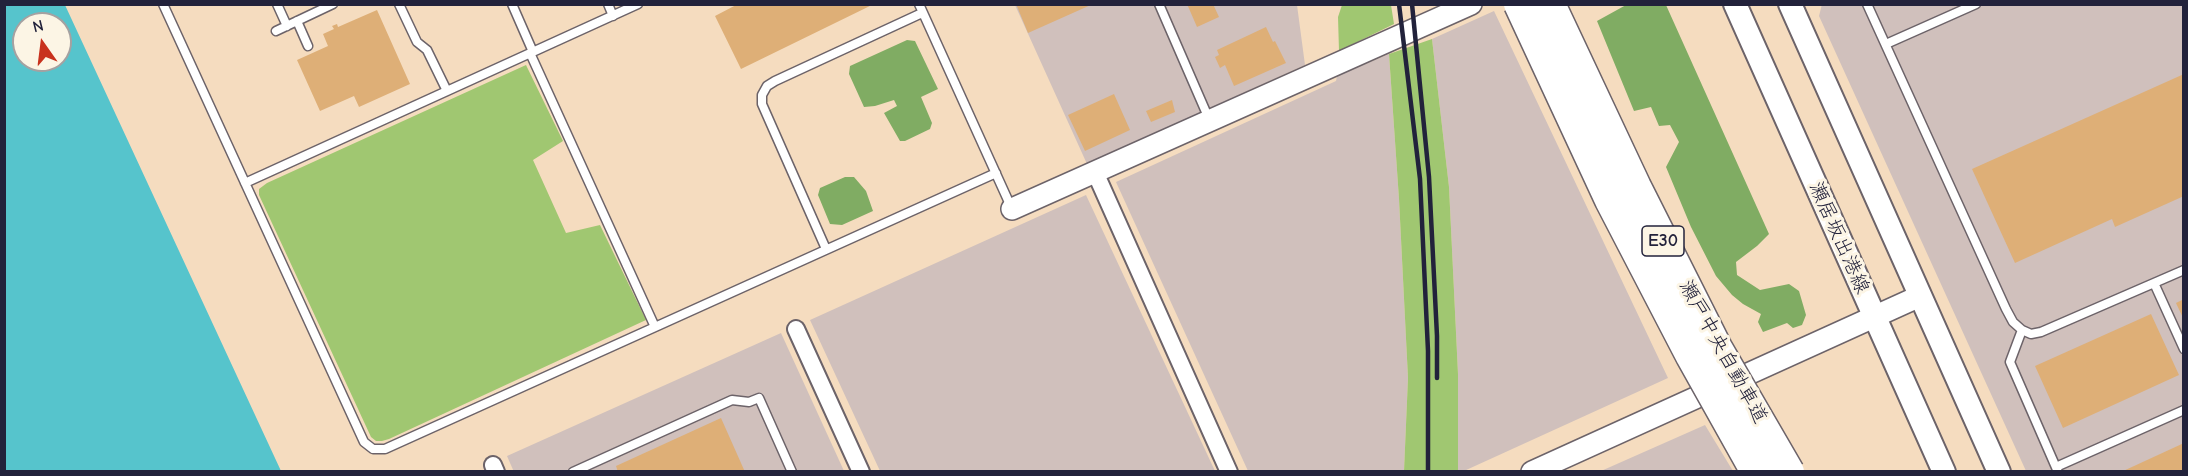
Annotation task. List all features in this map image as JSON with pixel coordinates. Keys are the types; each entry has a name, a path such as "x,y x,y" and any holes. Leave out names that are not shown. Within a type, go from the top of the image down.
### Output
{"highway":[{"name":"瀬戸中央自動車道","path":"1519,4 1610,200 1691,356 1756,471"},
{"name":"瀬戸中央自動車道","path":"1550,4 1636,187 1707,328 1789,471"}],"main road":[{"name":"瀬居坂出港線","path":"1735,4 1944,471"},
{"path":"1790,4 1999,471"}],"street":[{"path":"1012,209 1471,4"},
{"path":"1095,172 1229,471"},
{"path":"1532,471 1920,296"},
{"path":"796,328 861,471"}],"lane":[{"path":"163,4 364,442 373,449 385,449 996,172"},
{"path":"277,4 287,26"},
{"path":"276,31 333,4"},
{"path":"399,4 417,42 427,50 447,91"},
{"path":"512,4 655,327"},
{"path":"608,4 613,16"},
{"path":"245,183 638,4"},
{"path":"1159,4 1210,121"},
{"path":"1867,4 2006,309 2013,322 2022,330 2031,334 2041,332 2184,270"},
{"path":"1886,44 1976,4"},
{"path":"826,249 762,104 762,95 767,86 775,81 921,9 1012,209"},
{"path":"297,21 308,46"},
{"path":"2154,283 2184,349"},
{"path":"2022,330 2010,362 2057,469 2184,410"},
{"path":"573,471 732,400 749,402 759,398 792,471"}],"shaded area":[{"path":"1822,4 2183,5 2183,471 2026,471 1819,16"},
{"path":"1015,5 1297,5 1305,65 1087,164"},
{"path":"1494,11 1668,378 1464,471 1458,471 1458,374 1449,187 1432,39"},
{"path":"1389,54 1408,378 1404,471 1248,471 1116,182 1336,81 1337,76"},
{"path":"1086,195 1215,471 880,471 810,320"},
{"path":"781,333 844,471 514,472 507,456"},
{"path":"1705,425 1733,471 1601,471"}],"green space":[{"path":"1342,5 1391,5 1394,24 1339,51 1338,17"},
{"path":"1626,5 1666,5 1769,234 1736,262 1737,275 1760,290 1789,284 1799,291 1806,315 1802,325 1793,328 1787,323 1763,332 1758,322 1761,314 1732,295 1716,276 1691,227 1666,167 1679,142 1670,125 1659,126 1651,107 1634,111 1597,21"},
{"path":"1432,39 1449,187 1458,374 1458,471 1404,471 1408,378 1389,54"},
{"path":"907,40 915,41 938,89 921,97 932,123 930,129 905,141 900,141 884,113 897,106 894,100 864,107 849,74 850,66"},
{"path":"526,65 563,141 533,160 566,233 600,225 646,320 389,439 376,441 371,437 259,195 259,189 267,183"},
{"path":"845,177 854,177 866,191 873,211 842,225 830,224 818,195 820,188"}],"water":[{"path":"4,5 65,5 68,12 12,12 12,72 72,72 72,20 281,471 5,471"}],"building":[{"path":"738,4 874,4 741,69 715,16"},
{"path":"1016,4 1093,4 1028,33"},
{"path":"1187,4 1213,4 1219,17 1197,27"},
{"path":"377,10 410,84 359,107 354,96 320,111 297,60 328,46 323,34 334,29 332,26 337,24 338,27"},
{"path":"1266,27 1286,63 1234,86 1225,65 1220,68 1215,57 1219,55 1217,50"},
{"path":"2184,74 2184,196 2115,227 2112,219 2015,263 1972,169"},
{"path":"1114,94 1130,130 1085,151 1068,115"},
{"path":"1172,100 1175,112 1151,122 1146,111"},
{"path":"2184,299 2184,320 2176,303"},
{"path":"2151,314 2179,375 2063,428 2035,366"},
{"path":"721,418 745,472 618,472 616,466"},
{"path":"2184,443 2184,472 2121,472"}],"railway":[{"path":"1399,4 1420,179 1428,351 1428,472"},
{"path":"1412,4 1429,177 1437,378"}]}
